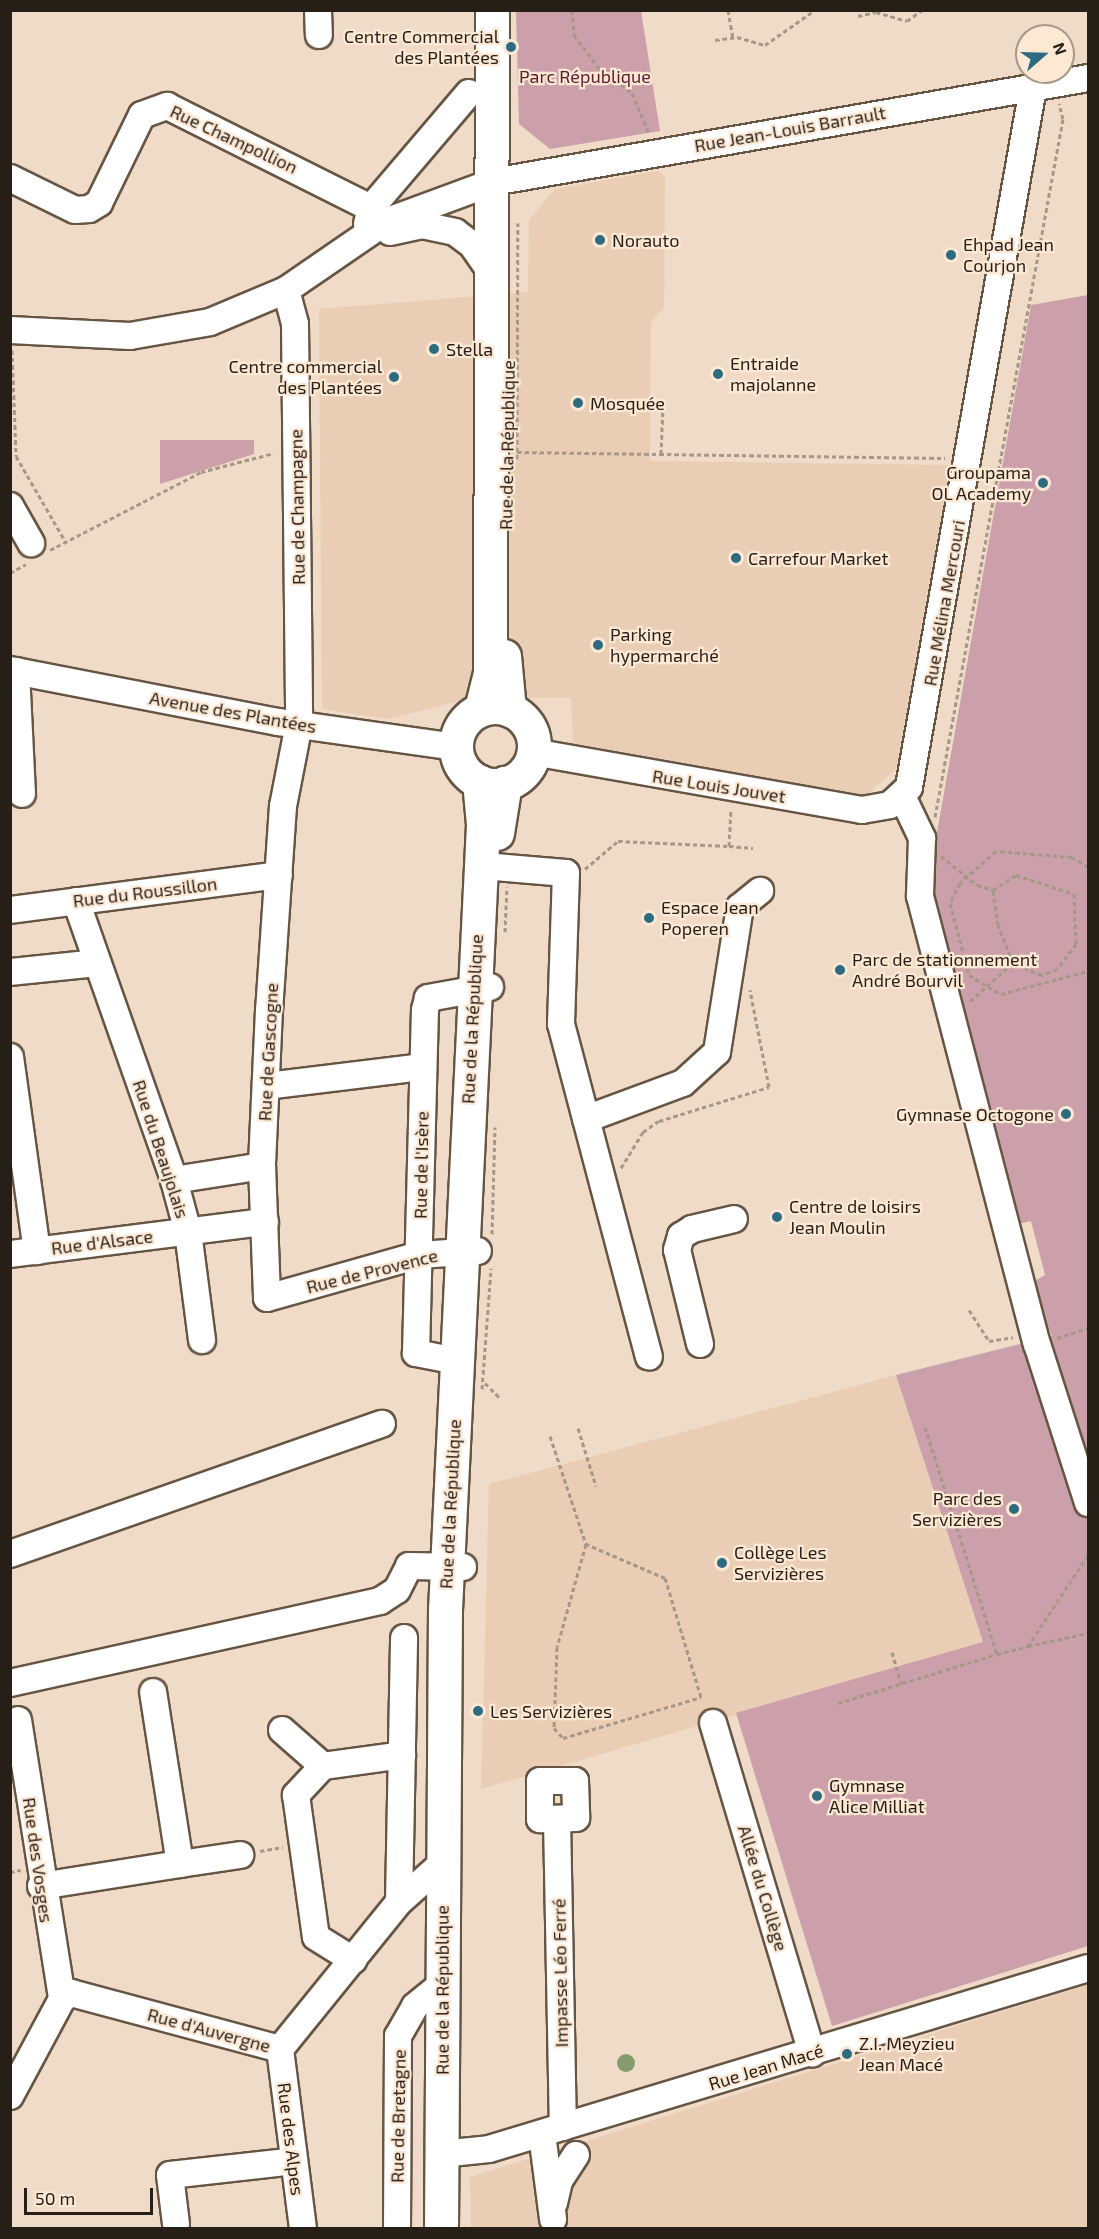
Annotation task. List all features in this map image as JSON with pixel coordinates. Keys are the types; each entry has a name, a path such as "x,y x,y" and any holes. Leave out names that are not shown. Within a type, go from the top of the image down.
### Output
{"main road":[{"name":"Rue de la République","path":"492,10 494,276 490,674 495,710"},
{"name":"Rue de la République","path":"493,182 509,297 504,675 495,710"},
{"path":"495,710 528,727 533,752 523,771 492,782 462,768 456,747 462,724 495,710"},
{"name":"Rue de la République","path":"482,988 502,868 492,782"},
{"name":"Rue de la République","path":"455,1567 485,1396 481,1252 483,824 492,782"},
{"name":"Rue de la République","path":"441,2229 447,2154 457,1361 481,1252"},
{"name":"Rue de la République","path":"453,1645 443,1863 441,1985 447,2154 454,2229"}],"street":[{"name":"Rue Jean-Louis Barrault","path":"11,330 130,336 210,322 286,290 363,238 410,210 493,182 1089,78"},
{"name":"Rue Mélina Mercouri","path":"902,796 914,776 969,462 1043,86"},
{"path":"469,93 370,208 363,238 422,225 455,232 472,245 494,276"},
{"name":"Rue Champollion","path":"10,178 75,210 89,209 99,203 142,115 167,106 370,208"},
{"name":"Rue de Champagne","path":"286,290 295,324 297,450 288,723"},
{"path":"10,506 36,552"},
{"path":"13,670 22,794"},
{"name":"Avenue des Plantées","path":"13,670 288,723 456,747"},
{"name":"Rue de Gascogne","path":"267,1298 262,1166 288,723"},
{"name":"Rue Louis Jouvet","path":"533,752 862,810 890,806 902,796"},
{"path":"902,796 923,845 920,896 1036,1338 1087,1493"},
{"path":"502,868 566,873 561,1024 649,1357"},
{"name":"Rue du Roussillon","path":"10,910 279,875"},
{"path":"586,1119 683,1083 717,1052 740,908 760,891"},
{"name":"Rue du Beaujolais","path":"76,901 174,1180 188,1232 202,1340"},
{"path":"10,972 97,963"},
{"name":"Rue de l'Isère","path":"457,1361 416,1353 423,1067 428,998 482,988"},
{"path":"10,1057 37,1251"},
{"path":"266,1086 423,1067"},
{"path":"597,1163 601,1141 625,1106"},
{"path":"174,1180 262,1166"},
{"path":"700,1344 677,1250 681,1236 692,1229 734,1219"},
{"name":"Rue d'Alsace","path":"10,1254 265,1222"},
{"name":"Rue de Provence","path":"267,1298 418,1256 481,1252"},
{"path":"10,1554 382,1424"},
{"path":"10,1683 380,1601 397,1590 409,1566 455,1567"},
{"path":"399,1902 404,1638"},
{"path":"153,1692 180,1864"},
{"name":"Rue des Vosges","path":"18,1720 40,1886 62,1999"},
{"name":"Allée du Collège","path":"713,1723 812,2053"},
{"path":"282,1730 323,1766"},
{"path":"353,1960 316,1937 296,1795 323,1766 402,1755"},
{"name":"Impasse Léo Ferré","path":"550,2224 557,1819"},
{"path":"40,1886 240,1855"},
{"name":"Rue d'Auvergne","path":"62,1999 71,1993 90,1997 280,2049 399,1902 443,1863"},
{"name":"Rue Jean Macé","path":"447,2154 553,2130 1089,1968"},
{"name":"Rue de Bretagne","path":"397,2229 398,2036 415,2006 441,1985"},
{"path":"10,2096 62,1999"},
{"name":"Rue des Alpes","path":"280,2049 303,2229"},
{"path":"550,2224 559,2181 576,2155"},
{"path":"176,2224 170,2175 294,2160"}],"path":[{"path":"572,10 574,35 597,66 632,93 646,120 651,153"},
{"path":"728,10 733,38"},
{"path":"715,40 733,38 765,45 815,10"},
{"path":"858,16 876,11 907,21 922,10"},
{"path":"993,890 967,877 953,862 923,845 935,816 1063,119 1043,86"},
{"path":"11,330 16,456 65,542"},
{"path":"10,401 14,404"},
{"path":"661,454 663,406"},
{"path":"10,573 36,552 65,542 201,472 297,450"},
{"path":"506,452 969,462"},
{"path":"729,846 733,789"},
{"path":"566,873 578,874 618,841 753,848"},
{"path":"1089,867 1072,857 1011,848 996,851 967,877 950,903 969,975 990,988 1013,993 1089,971"},
{"name":"Rue de la République","path":"502,868 504,936"},
{"path":"1016,875 1074,894 1076,944 1070,956 1042,975 1013,963 998,925 993,890 1016,875"},
{"path":"953,1021 972,998 990,988 1013,963"},
{"name":"Rue de la République","path":"485,1396 481,1252 495,1122"},
{"path":"969,1310 989,1341 1036,1338 1089,1328"},
{"path":"925,1427 997,1654"},
{"path":"578,1428 596,1486"},
{"path":"550,1436 586,1544 557,1647 554,1728 563,1738 701,1697 664,1578 586,1544"},
{"path":"1028,1646 1089,1555"},
{"path":"838,1703 997,1654 1089,1633"},
{"path":"892,1652 901,1684"},
{"path":"240,1855 302,1843"}],"shaded area":[{"path":"658,171 665,177 664,308 651,322 650,461 950,465 896,769 866,795 573,743 571,698 471,698 388,719 322,709 319,309 528,292 529,220 555,189"},
{"name":"Collège Les Servizières","path":"896,1375 983,1643 481,1789 489,1484"},
{"path":"1088,1985 1088,2228 471,2228 470,2177"},
{"path":"622,2054 630,2054 635,2059 633,2070 622,2072 617,2067 617,2059"}],"green space":[{"name":"Parc République","path":"516,11 641,11 660,131 550,149 519,124"},
{"name":"Parc des Servizières","path":"1088,295 1088,1946 832,2026 736,1713 983,1642 896,1375 1052,1336 1028,1285 1045,1275 1031,1221 993,1230 941,1037 970,1029 963,1025 926,894 1031,305"},
{"path":"160,440 254,440 254,454 160,484"}],"place":[{"name":"Centre Commercial des Plantées","path":"511,47"},
{"name":"Norauto","path":"600,240"},
{"name":"Ehpad Jean Courjon","path":"951,255"},
{"name":"Stella","path":"434,349"},
{"name":"Entraide majolanne","path":"718,374"},
{"name":"Centre commercial des Plantées","path":"394,377"},
{"name":"Mosquée","path":"578,403"},
{"name":"Groupama OL Academy","path":"1043,483"},
{"name":"Carrefour Market","path":"736,558"},
{"name":"Parking hypermarché","path":"598,645"},
{"name":"Espace Jean Poperen","path":"649,918"},
{"name":"Parc de stationnement André Bourvil","path":"840,970"},
{"name":"Gymnase Octogone","path":"1066,1114"},
{"name":"Centre de loisirs Jean Moulin","path":"777,1217"},
{"name":"Parc des Servizières","path":"1014,1509"},
{"name":"Collège Les Servizières","path":"722,1563"},
{"name":"Les Servizières","path":"478,1711"},
{"name":"Gymnase Alice Milliat","path":"817,1796"},
{"name":"Z.I. Meyzieu Jean Macé","path":"847,2054"}]}
